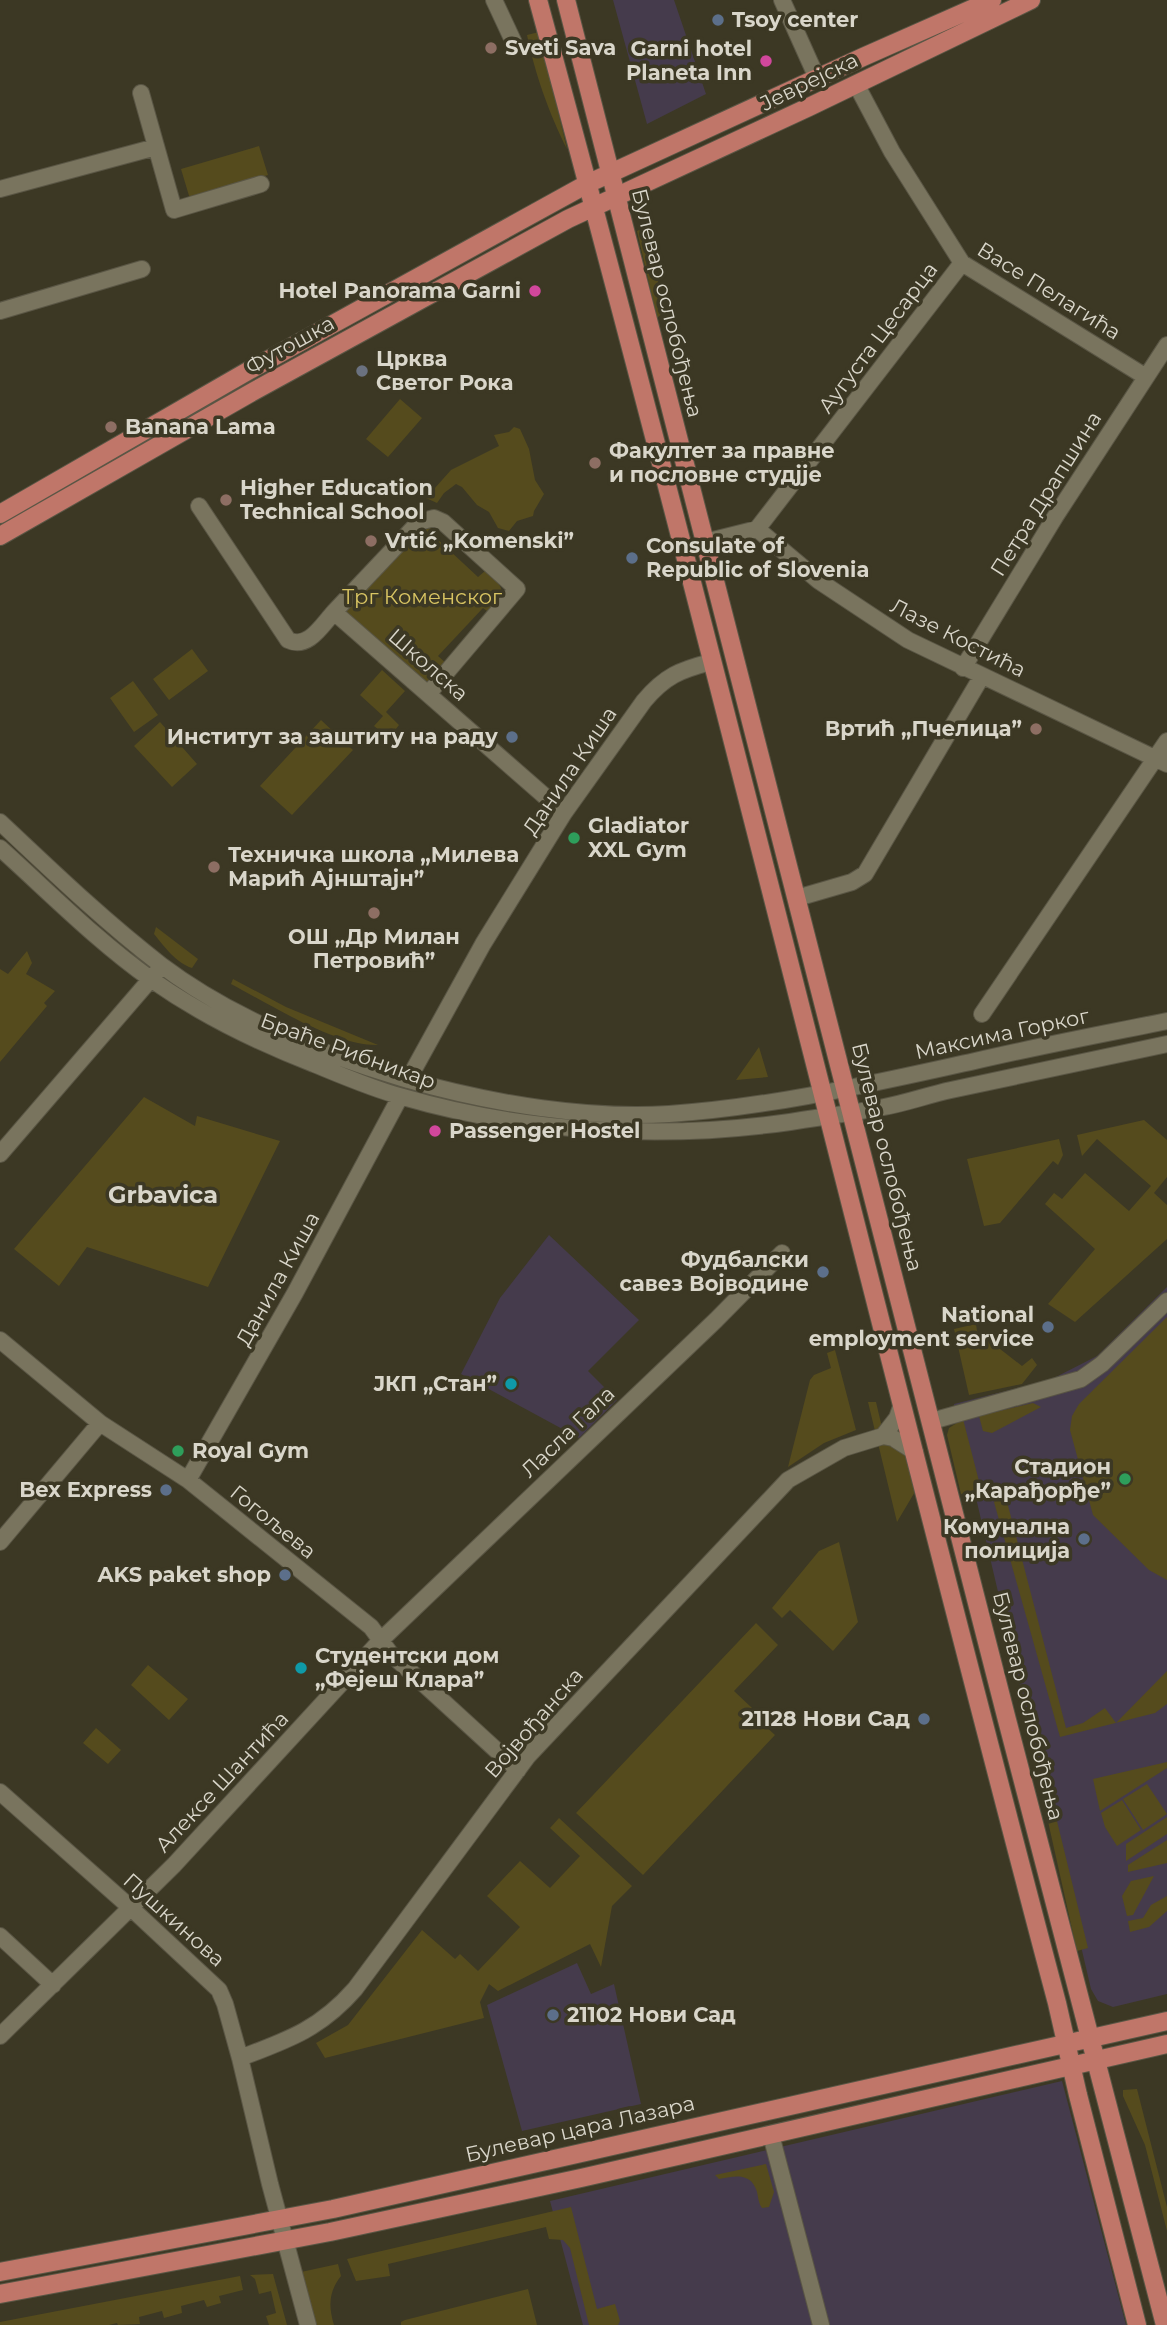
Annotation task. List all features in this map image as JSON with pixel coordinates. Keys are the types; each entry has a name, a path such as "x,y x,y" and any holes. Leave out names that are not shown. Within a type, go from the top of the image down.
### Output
{"main road":[{"name":"Булевар ослобођења","path":"538,0 598,178 705,541 1165,2325"},
{"name":"Булевар ослобођења","path":"566,0 598,178 711,662 1137,2325"},
{"name":"Јеврејска","path":"598,178 992,0"},
{"name":"Јеврејска","path":"605,201 670,173 1031,0"},
{"name":"Футошка","path":"0,514 248,371 598,178"},
{"name":"Футошка","path":"0,536 254,391 605,201"},
{"name":"Булевар цара Лазара","path":"0,2272 280,2219 1167,2021"},
{"path":"0,2294 286,2241 1167,2043"}],"street":[{"path":"495,0 515,45"},
{"path":"782,0 817,78"},
{"name":"Васе Пелагића","path":"856,84 892,152 962,263 1146,377"},
{"path":"141,93 174,210 261,184"},
{"path":"0,190 156,146"},
{"name":"Аугуста Цесарца","path":"757,529 962,263"},
{"path":"0,311 142,269"},
{"name":"Петра Драпшина","path":"962,668 1055,517 1167,345"},
{"path":"199,506 288,640 299,643 306,641 419,522 425,519 443,522 517,589 429,693"},
{"path":"705,541 757,529"},
{"name":"Лазе Костића","path":"757,529 804,569 860,610 908,640 1162,761"},
{"name":"Школска","path":"334,612 564,813"},
{"name":"Данила Киша","path":"408,1080 483,944 564,813 657,685 675,673 711,662"},
{"path":"797,898 852,883 865,874 982,677"},
{"path":"982,1014 1162,761 1167,741"},
{"name":"Браће Рибникар","path":"0,822 70,889 161,965 262,1024 353,1062 408,1080 562,1110 632,1114 706,1111 821,1092"},
{"name":"Браће Рибникар","path":"0,848 79,922 151,979 207,1015 258,1041 400,1097 491,1117 560,1126 625,1130 704,1130 827,1116"},
{"path":"0,1154 161,965"},
{"name":"Максима Горког","path":"821,1092 1167,1021"},
{"name":"Максима Горког","path":"827,1116 885,1107 953,1089 1167,1044"},
{"name":"Данила Киша","path":"188,1480 295,1293 400,1097"},
{"name":"Ласла Гала","path":"381,1640 716,1320 782,1253"},
{"path":"932,1421 1081,1379 1101,1364 1167,1301"},
{"name":"Гогољева","path":"0,1340 100,1423 188,1480 371,1627 390,1653 518,1770"},
{"path":"902,1404 897,1418 883,1436 893,1438 915,1452"},
{"path":"0,1542 100,1423"},
{"name":"Војвођанска","path":"240,2057 313,2027 339,2007 518,1770 670,1603 788,1480 844,1448 883,1436"},
{"name":"Алексе Шантића","path":"0,2036 198,1839 381,1640"},
{"name":"Пушкинова","path":"0,1792 219,1990 240,2057 308,2325"},
{"path":"0,1936 53,1985"},
{"path":"771,2134 821,2325"}],"shaded area":[{"path":"613,0 674,0 706,94 647,124"},
{"path":"549,1235 639,1320 588,1371 617,1400 579,1438 461,1374 500,1298"},
{"path":"1167,1287 1167,1994 1113,2007 1098,2001 1091,1989 954,1404 1050,1380 1097,1356"},
{"path":"577,1963 591,1994 614,1984 641,2104 522,2131 487,2005"},
{"path":"1062,2081 1126,2325 583,2325 550,2201"}],"green space":[{"path":"539,32 567,149 543,93 530,49 527,35"},
{"path":"259,146 268,175 190,199 181,169"},
{"path":"643,228 666,310 657,318 637,231"},
{"path":"400,399 422,418 388,457 366,439"},
{"path":"514,427 520,429 529,449 535,480 544,494 533,516 517,521 509,531 498,528 489,512 477,505 462,487 456,484 444,493 437,503 426,498 451,470 499,446 494,435 509,432"},
{"name":"Трг Коменског","path":"430,525 441,528 434,536 478,577 485,571 502,591 491,614 483,608 438,656 447,664 431,681 424,682 345,611 419,529"},
{"path":"192,649 208,671 169,700 153,679"},
{"path":"382,670 405,691 386,712 399,725 389,738 374,726 383,716 360,695"},
{"path":"133,681 158,715 134,732 110,698"},
{"path":"321,720 353,750 292,815 260,786"},
{"path":"160,722 197,764 172,787 134,746"},
{"path":"156,927 198,959 192,968 166,949 154,934"},
{"path":"27,951 32,963 26,974 55,991 44,1003 47,1006 0,1062 0,969 8,974"},
{"path":"233,979 286,1007 378,1045 342,1039 303,1022 231,984"},
{"path":"759,1047 768,1077 736,1080"},
{"path":"144,1097 195,1126 197,1116 280,1141 208,1287 87,1247 59,1286 14,1249"},
{"path":"1144,1120 1167,1140 1167,1177 1154,1193 1167,1205 1167,1239 1075,1322 1048,1304 1095,1249 1045,1204 1054,1193 1062,1199 1085,1173 1129,1211 1151,1186 1097,1139 1082,1156 1077,1135"},
{"path":"1059,1139 1063,1155 1058,1165 1053,1161 1000,1223 984,1226 967,1159"},
{"name":"Стадион „Карађорђе”","path":"1167,1317 1167,1580 1149,1570 1093,1515 1070,1430 1072,1416 1079,1404"},
{"path":"976,1324 977,1331 1022,1366 1032,1358 1037,1365 1022,1384 969,1395 954,1329"},
{"path":"835,1350 856,1430 824,1443 788,1467 810,1380 814,1375 831,1368 827,1353"},
{"path":"868,1402 876,1402 884,1436 902,1443 922,1480 897,1522"},
{"path":"1033,1403 1041,1407 992,1433 983,1431 979,1416"},
{"path":"963,1419 981,1489 961,1494 947,1435 949,1428"},
{"path":"1005,1494 1066,1728 1083,1723 1105,1708 1116,1723 1060,1737 994,1502"},
{"path":"839,1542 858,1622 833,1651 790,1610 782,1618 772,1608 819,1551"},
{"path":"756,1623 778,1645 734,1691 752,1708 749,1711 775,1735 643,1875 576,1813"},
{"path":"148,1665 188,1699 169,1720 131,1685"},
{"path":"1167,1671 1167,1704 1155,1713 1116,1723"},
{"path":"96,1728 121,1750 108,1764 83,1743"},
{"path":"1167,1762 1167,1768 1100,1811 1093,1779"},
{"path":"1046,1776 1088,1948 1077,1951 1043,1799 1043,1780"},
{"path":"1147,1784 1167,1814 1143,1830 1123,1799"},
{"path":"1122,1800 1141,1830 1117,1846 1105,1827 1101,1813"},
{"path":"1167,1817 1167,1834 1126,1861 1126,1844"},
{"path":"559,1818 632,1886 612,1906 601,1967 590,1944 498,1991 489,1984 480,2002 484,2018 325,2058 316,2043 348,2025 422,1930 455,1959 460,1954 478,1971 520,1927 487,1896 520,1861 550,1888 580,1856 550,1828"},
{"path":"1167,1840 1167,1863 1128,1872 1128,1865"},
{"path":"1154,1876 1133,1915 1127,1916 1122,1896 1131,1881"},
{"path":"1167,1896 1167,1911 1149,1927 1130,1932 1128,1921 1143,1918 1151,1905"},
{"path":"1137,2089 1167,2207 1167,2231 1145,2145 1123,2096 1123,2090"},
{"path":"766,2164 774,2192 769,2207 762,2208 755,2187 748,2179 719,2179 715,2175"},
{"path":"571,2207 597,2309 615,2304 620,2321 618,2325 589,2325 570,2248 563,2240 549,2239 546,2227 388,2264 390,2276 356,2281 347,2259"},
{"path":"338,2264 341,2276 331,2299 334,2325 311,2325 301,2272"},
{"path":"273,2274 287,2325 269,2325 266,2316 276,2313 271,2291 259,2294 255,2279 250,2275"},
{"path":"240,2276 243,2290 219,2296 221,2303 207,2307 204,2300 181,2306 182,2313 164,2318 162,2311 139,2317 140,2324 0,2325 0,2322"},
{"path":"528,2289 537,2325 401,2325 405,2320"}],"place":[{"name":"Tsoy center","path":"718,20"},
{"name":"Sveti Sava","path":"491,48"},
{"name":"Garni hotel Planeta Inn","path":"766,61"},
{"name":"Hotel Panorama Garni","path":"535,291"},
{"name":"Црква Светог Рока","path":"362,371"},
{"name":"Banana Lama","path":"111,427"},
{"name":"Факултет за правне и пословне студјје","path":"595,463"},
{"name":"Higher Education Technical School","path":"226,500"},
{"name":"Vrtić „Komenski”","path":"371,541"},
{"name":"Consulate of Republic of Slovenia","path":"632,558"},
{"name":"Вртић „Пчелица”","path":"1036,729"},
{"name":"Институт за заштиту на раду","path":"512,737"},
{"name":"Gladiator XXL Gym","path":"574,838"},
{"name":"Техничка школа „Милева Марић Ајнштајн”","path":"214,867"},
{"name":"ОШ „Др Милан Петровић”","path":"374,913"},
{"name":"Passenger Hostel","path":"435,1131"},
{"name":"Фудбалски савез Војводине","path":"823,1272"},
{"name":"National employment service","path":"1048,1327"},
{"name":"ЈКП „Стан”","path":"511,1384"},
{"name":"Royal Gym","path":"178,1451"},
{"name":"Стадион „Карађорђе”","path":"1125,1479"},
{"name":"Bex Express","path":"166,1490"},
{"name":"Комунална полиција","path":"1084,1539"},
{"name":"AKS paket shop","path":"285,1575"},
{"name":"Студентски дом „Фејеш Клара”","path":"301,1668"},
{"name":"21128 Нови Сад","path":"924,1719"},
{"name":"21102 Нови Сад","path":"553,2015"}],"district":[{"name":"Grbavica","path":"163,1195"}]}
